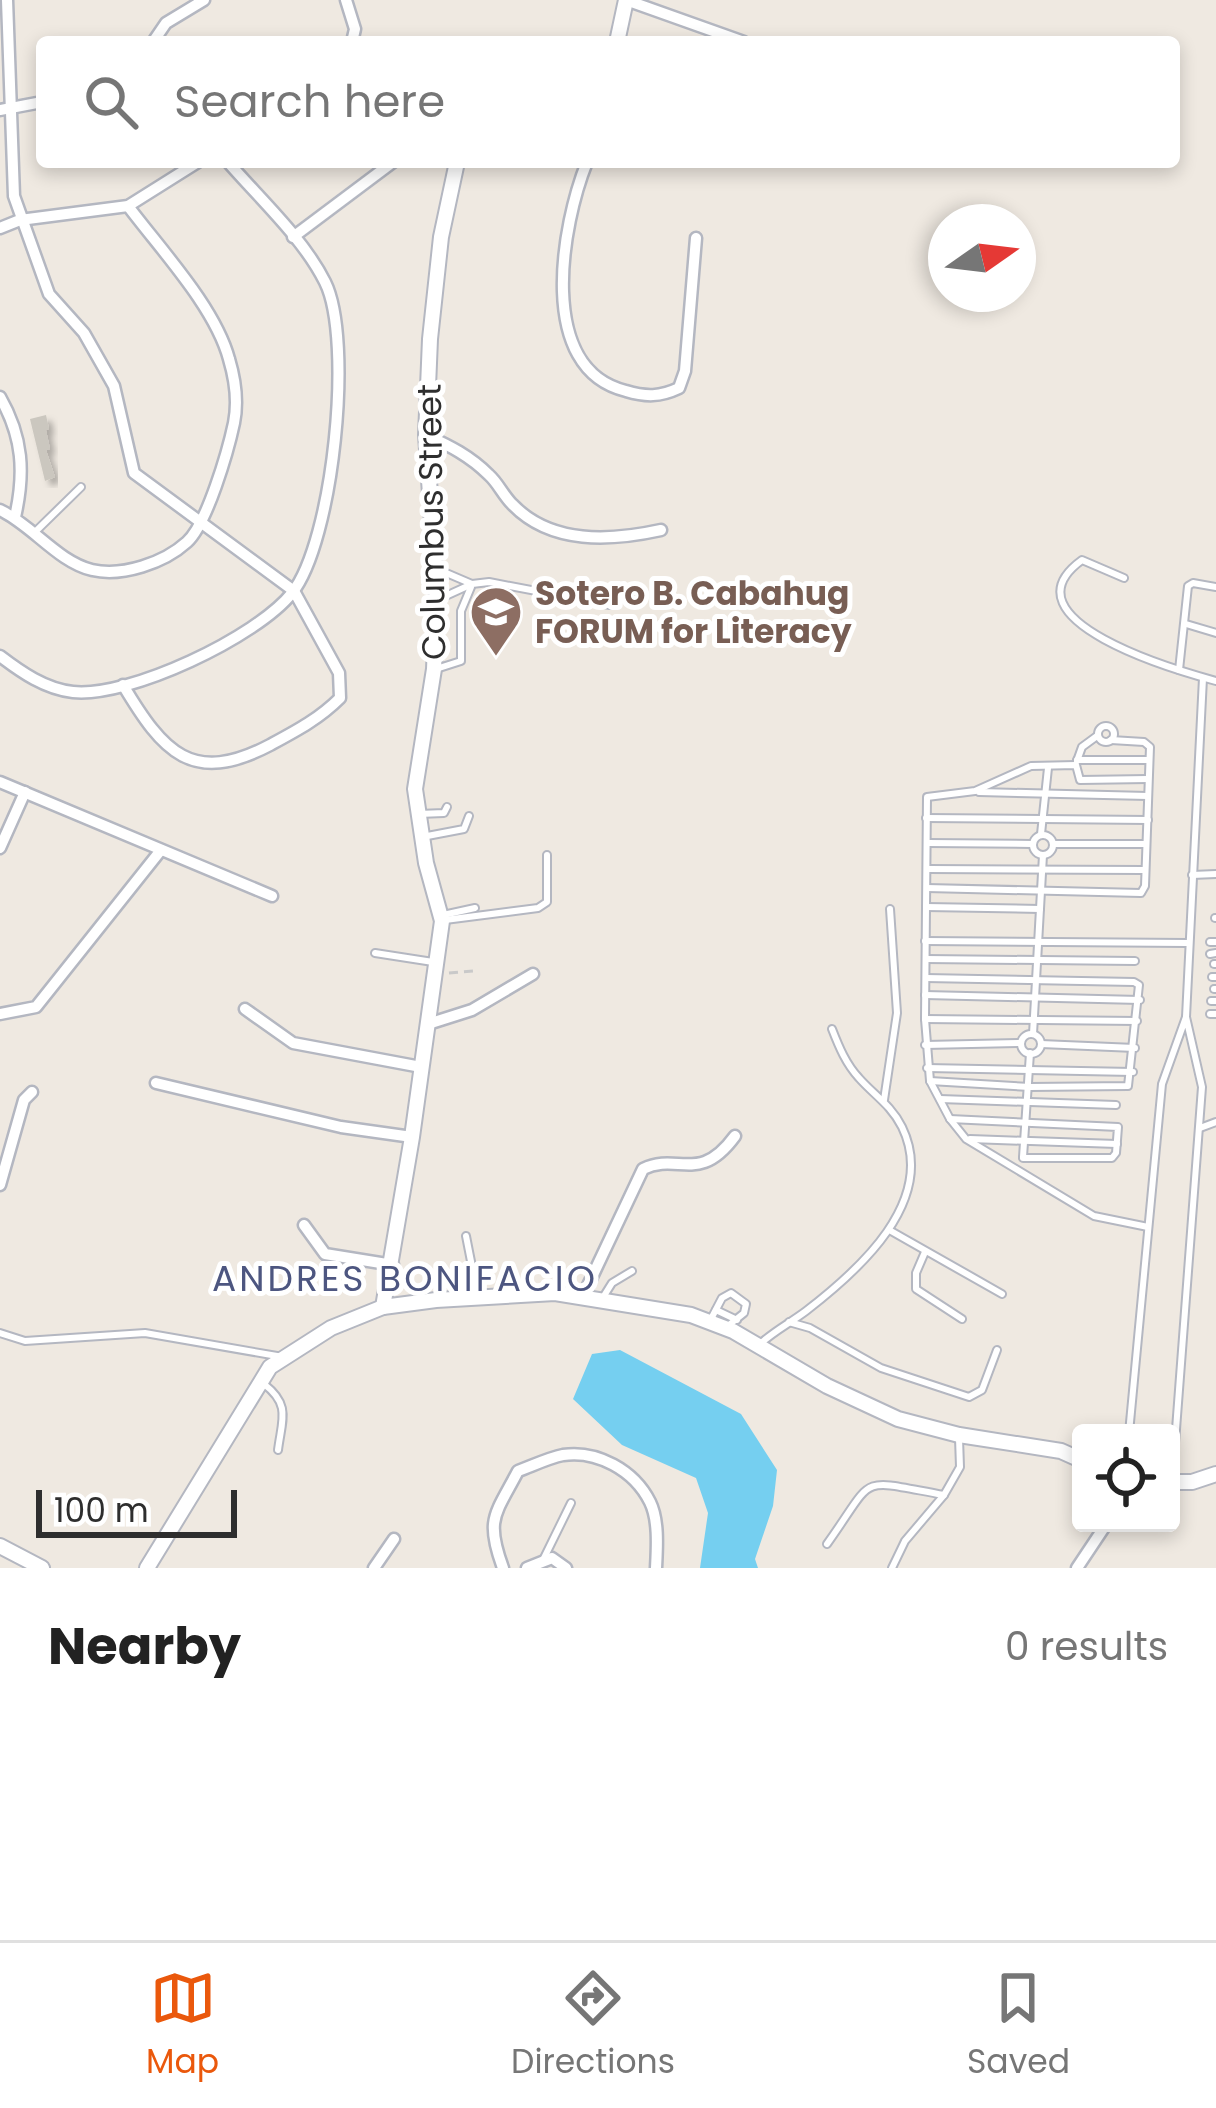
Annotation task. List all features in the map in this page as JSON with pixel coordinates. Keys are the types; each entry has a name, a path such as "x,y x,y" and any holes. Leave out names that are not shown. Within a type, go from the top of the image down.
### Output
{"street":[{"path":"7,0 6,108 20,220 49,294 84,333 109,373 134,473 294,591 339,673 340,698 302,728 231,764 179,756 123,685"},
{"path":"157,36 166,23 205,0"},
{"path":"346,0 353,36"},
{"path":"618,36 626,0 727,36"},
{"path":"6,108 36,103"},
{"path":"0,228 20,220 128,206 188,168"},
{"path":"0,656 45,684 72,692 123,685 223,647 294,591 325,515 337,424 333,308 326,283 233,168"},
{"path":"292,237 385,168"},
{"name":"Columbus Street","path":"383,1307 393,1265 441,918 421,838 415,789 434,669 437,599 426,435 430,339 441,237 456,168"},
{"path":"585,168 574,195 561,272 567,327 582,360 609,387 662,396 679,388 686,371 696,238"},
{"path":"0,510 91,570 119,572 168,555 189,541 201,523 234,422 236,394 229,358 218,327 128,206"},
{"path":"0,398 20,443 22,484 15,517"},
{"path":"426,435 459,450 491,477 512,505 539,525 571,535 617,540 662,530"},
{"path":"0,782 272,896"},
{"path":"0,848 25,792"},
{"path":"0,1014 36,1007 161,850"},
{"path":"428,1024 472,1010 533,974"},
{"path":"245,1009 293,1043 422,1066"},
{"path":"156,1083 341,1127 412,1137"},
{"path":"0,1185 23,1100 32,1091"},
{"path":"583,1296 643,1169 708,1160 723,1152 735,1136"},
{"path":"304,1225 325,1254 393,1265"},
{"path":"147,1568 260,1381 283,1357 331,1328 383,1307 555,1293 722,1320 826,1386 898,1420 1072,1456"},
{"path":"502,1568 491,1535 494,1518 518,1472 559,1456 590,1454 629,1474 651,1503 656,1568"},
{"path":"1180,1482 1216,1474"},
{"path":"1077,1568 1101,1532"},
{"path":"374,1568 394,1539"},
{"path":"0,1546 42,1568"},
{"path":"526,1568 552,1558 566,1568"}],"lane":[{"path":"35,532 81,487"},
{"path":"1124,578 1082,560 1068,570 1061,589 1067,611 1097,638 1216,681"},
{"path":"437,569 472,584"},
{"path":"437,599 472,584 489,583 610,605"},
{"path":"434,669 461,661 461,611 472,584"},
{"path":"1179,670 1188,586 1216,587"},
{"path":"1186,624 1216,633"},
{"path":"1177,1424 1202,1087 1186,1017 1203,678"},
{"path":"1111,740 1114,732 1109,726 1101,727 1098,736 1082,747 1076,762 1080,780 1148,779"},
{"path":"927,888 1141,893 1150,747 1144,742 1104,741 1098,736"},
{"path":"975,791 1025,767 1149,760"},
{"path":"927,843 1032,844 1041,834 1048,768"},
{"path":"1148,796 975,791 927,796 925,940 927,1068 950,1119 966,1139 1094,1216 1148,1228"},
{"path":"417,814 444,813 447,806"},
{"path":"421,838 464,829 469,816"},
{"path":"926,818 1148,820"},
{"path":"1032,844 1036,854 1049,853 1051,838 1041,834"},
{"path":"1053,844 1146,844"},
{"path":"441,918 538,908 548,902 547,855"},
{"path":"1043,855 1033,1034 1041,1044 1135,1048"},
{"path":"929,869 1144,870"},
{"path":"1192,874 1216,874"},
{"path":"926,907 1040,909"},
{"path":"441,918 475,908"},
{"path":"884,1100 897,1013 890,909"},
{"path":"925,940 1188,943"},
{"path":"375,953 436,968"},
{"path":"926,958 1136,961"},
{"path":"926,978 1134,982 1139,985 1140,1000 1131,1084 1125,1087 930,1081"},
{"path":"925,995 1140,1000"},
{"path":"1130,1424 1162,1084 1186,1017"},
{"path":"925,1018 1138,1021"},
{"path":"758,1346 828,1292 891,1231 906,1193 911,1159 903,1129 884,1100 860,1080 842,1055 832,1029"},
{"path":"1021,1042 1033,1034"},
{"path":"925,1045 1021,1042"},
{"path":"1021,1042 1030,1053 1041,1044"},
{"path":"1022,1170 1030,1053"},
{"path":"927,1068 1133,1072"},
{"path":"940,1100 1116,1105"},
{"path":"950,1119 1117,1125 1112,1158 1023,1158"},
{"path":"1200,1128 1216,1122"},
{"path":"966,1139 1117,1144"},
{"path":"891,1231 1002,1294"},
{"path":"466,1236 478,1297"},
{"path":"925,1252 916,1273 916,1289 962,1319"},
{"path":"602,1299 612,1283 632,1271"},
{"path":"790,1322 810,1328 881,1368 969,1397 982,1390 997,1350"},
{"path":"0,1333 25,1341 145,1333 283,1357"},
{"path":"260,1381 280,1396 283,1405 278,1450"},
{"path":"892,1568 905,1541 960,1468 959,1435"},
{"path":"827,1544 866,1487 879,1483 944,1495"},
{"path":"543,1560 571,1503"}],"path":[{"path":"436,968 474,970"}],"water":[{"path":"620,1350 741,1414 777,1470 773,1506 755,1559 758,1568 700,1568 708,1513 696,1478 622,1445 573,1399 592,1354"}],"building":[{"path":"46,415 50,449 46,450 55,477 45,481 30,419"}],"place":[{"name":"Sotero B. Cabahug FORUM for Literacy","path":"496,658"}],"district":[{"name":"ANDRES BONIFACIO","path":"405,1278"}]}
